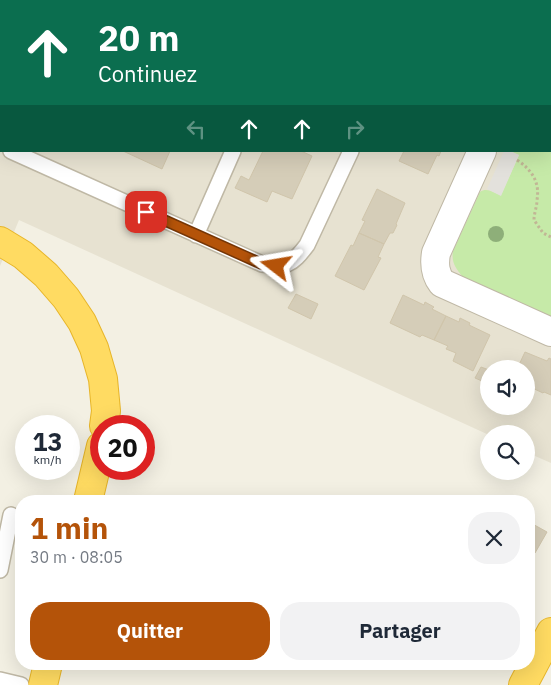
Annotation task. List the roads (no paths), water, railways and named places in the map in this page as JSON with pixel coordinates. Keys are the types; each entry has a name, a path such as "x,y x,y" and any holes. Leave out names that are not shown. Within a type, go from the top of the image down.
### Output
{"highway":[{"path":"0,241 23,255 46,275 66,298 82,322 94,348 103,379 105,415"},
{"path":"89,495 93,480"},
{"path":"535,662 551,632"},
{"path":"42,685 46,670"},
{"path":"523,685 531,670"}],"street":[{"path":"482,152 436,253 435,270 442,283 551,332"}],"lane":[{"path":"13,152 262,264 276,266 288,265 298,257 307,245 351,152"},
{"path":"196,235 233,152"},
{"path":"0,570 12,516"},
{"path":"0,680 20,685"}]}
